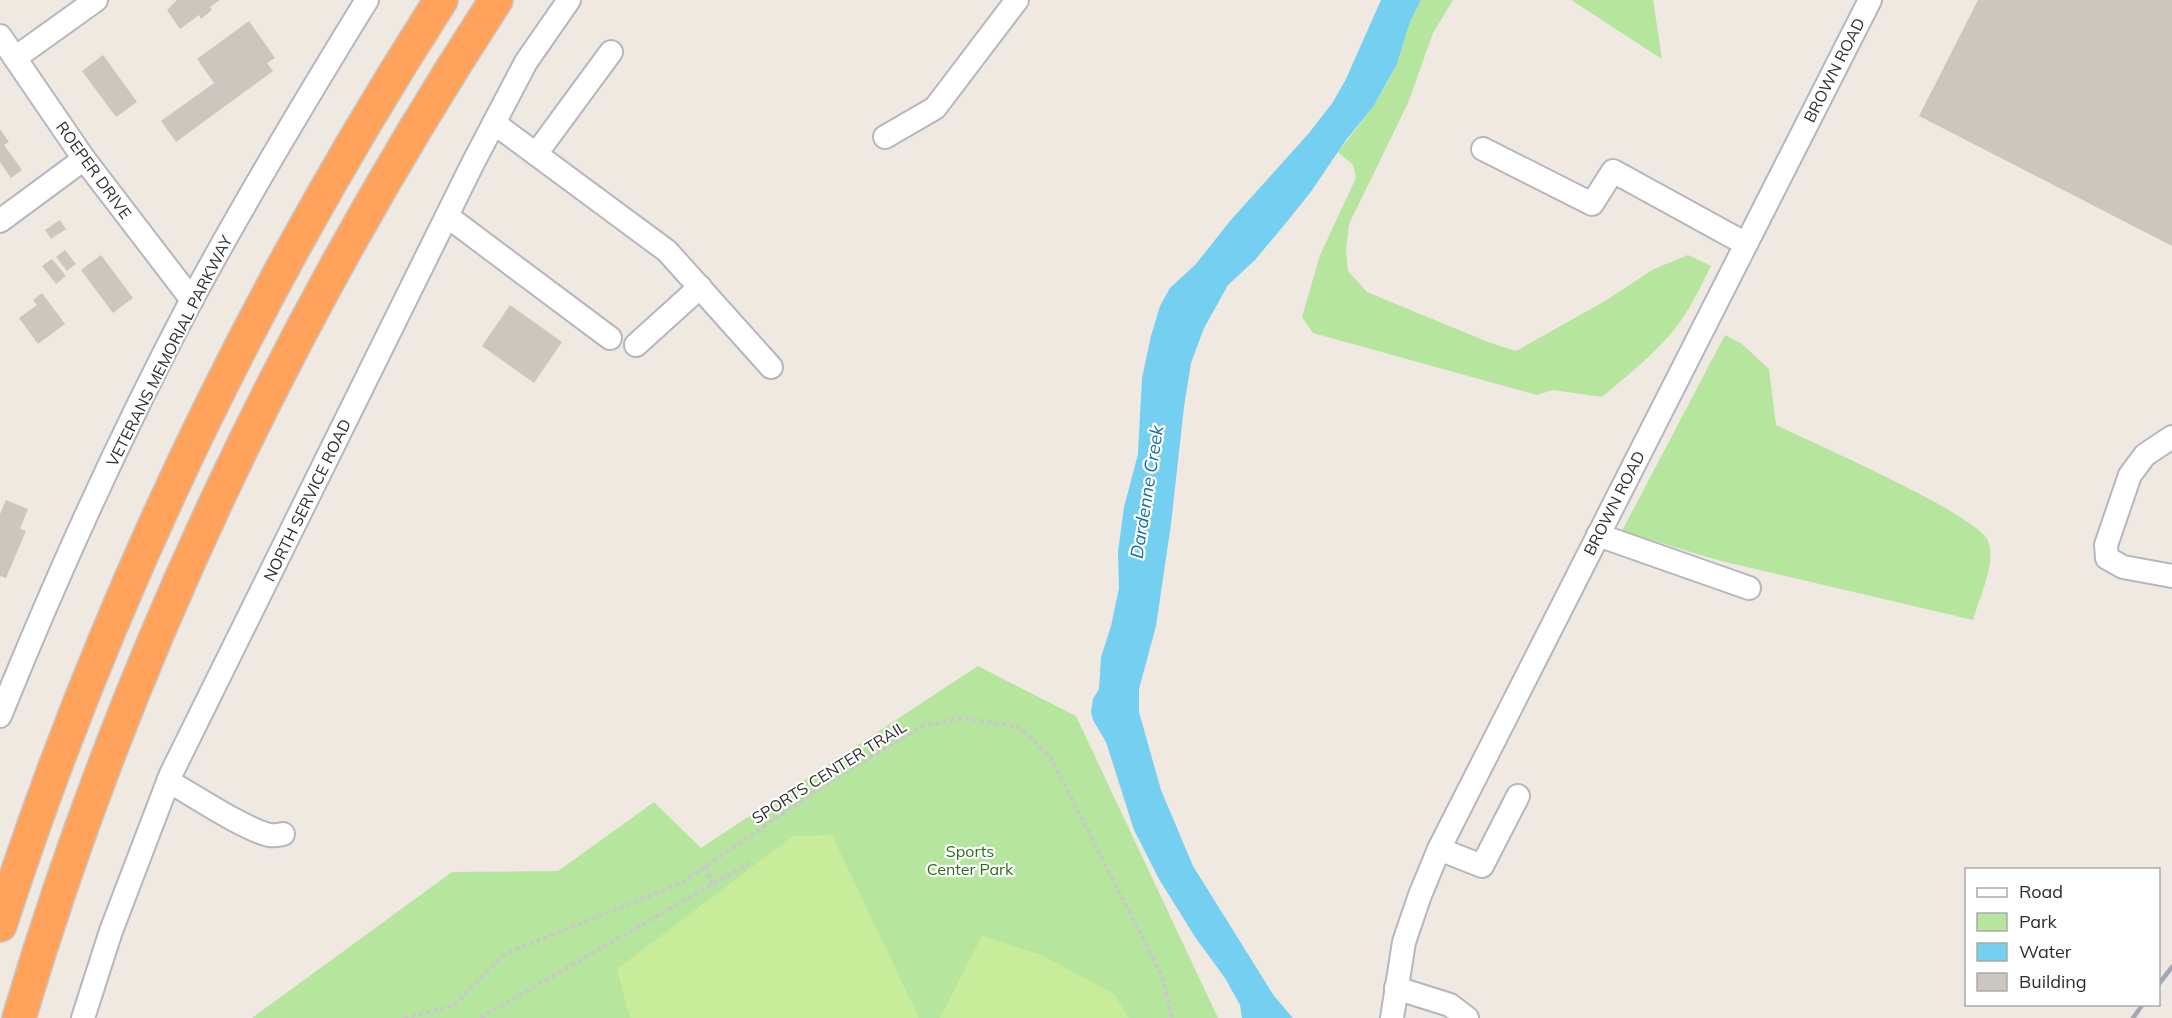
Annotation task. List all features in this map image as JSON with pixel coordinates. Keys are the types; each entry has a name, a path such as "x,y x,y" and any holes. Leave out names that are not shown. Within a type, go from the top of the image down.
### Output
{"highway":[{"path":"0,925 40,807 112,622 202,423 250,328 339,166 441,0"},
{"path":"19,1018 58,895 126,711 208,520 274,384 350,240 408,140 496,0"}],"street":[{"path":"15,58 96,0"},
{"name":"VETERANS MEMORIAL PARKWAY","path":"0,716 33,633 85,515 192,300 319,76 367,0"},
{"name":"NORTH SERVICE ROAD","path":"83,1018 111,931 168,781 494,123 526,62 569,0"},
{"path":"885,137 935,108 1017,0"},
{"name":"BROWN ROAD","path":"1392,1018 1404,942 1439,849 1870,0"},
{"name":"ROEPER DRIVE","path":"0,36 84,159 192,300"},
{"path":"536,154 610,52"},
{"path":"494,123 667,251 771,367"},
{"path":"1482,149 1592,204 1613,171 1746,244"},
{"path":"0,221 84,159"},
{"path":"447,216 610,338"},
{"path":"636,345 700,288"},
{"path":"2172,437 2145,455 2130,475 2106,545 2107,558 2123,567 2172,576"},
{"path":"1598,535 1749,588"},
{"path":"168,781 265,834 273,836 283,834"},
{"path":"1439,849 1482,866 1518,796"},
{"path":"1396,988 1450,1005 1467,1018"}],"path":[{"name":"SPORTS CENTER TRAIL","path":"404,1018 453,1006 505,954 681,883 833,779 923,726 962,718 1018,727 1051,758 1162,976 1172,1018"},
{"path":"480,1018 750,863"},
{"path":"706,866 712,885"}],"green space":[{"path":"1421,0 1453,0 1433,33 1408,103 1349,224 1346,250 1348,271 1367,292 1488,342 1516,351 1605,301 1654,269 1688,255 1711,266 1674,330 1649,357 1602,397 1553,390 1537,395 1313,333 1302,317 1320,255 1356,178 1353,165 1338,152 1373,107 1388,81 1397,64 1410,22"},
{"path":"1571,0 1653,0 1662,59"},
{"path":"1725,335 1742,344 1769,369 1776,425 1925,497 1977,529 1988,541 1989,570 1973,620 1717,560 1622,531"},
{"name":"Sports Center Park","path":"978,666 1076,716 1218,1018 252,1018 452,872 558,871 654,802 701,848"},
{"path":"832,835 919,1018 630,1018 617,969 793,836"},
{"path":"982,936 1042,955 1114,994 1129,1018 940,1018"}],"water":[{"name":"Dardenne Creek","path":"1381,0 1421,0 1410,22 1397,64 1373,107 1346,140 1310,193 1255,260 1228,285 1204,328 1191,363 1156,626 1139,689 1139,712 1161,790 1193,866 1274,996 1293,1018 1242,1018 1240,1005 1225,978 1195,937 1159,879 1134,830 1106,742 1091,712 1093,699 1099,689 1101,657 1111,626 1119,588 1118,552 1124,507 1138,454 1142,378 1160,306 1170,288 1196,264 1230,221 1309,133 1333,102 1346,79"}],"building":[{"path":"177,0 220,0 210,7 212,10 201,19 199,15 180,29 167,10"},
{"path":"1978,0 2172,0 2172,246 1919,116"},
{"path":"249,21 275,58 267,63 273,71 176,142 161,121 214,83 197,59"},
{"path":"103,55 137,102 116,117 82,71"},
{"path":"0,129 9,142 4,145 22,170 11,178 0,162"},
{"path":"60,220 66,229 51,239 45,230"},
{"path":"65,250 76,264 67,271 56,257"},
{"path":"101,255 133,298 113,313 81,270"},
{"path":"52,259 66,276 56,284 42,266"},
{"path":"42,293 65,324 38,344 19,318 37,305 33,300"},
{"path":"510,305 562,342 534,383 482,346"},
{"path":"6,500 28,509 20,529 26,531 6,578 0,576 0,514"}],"railway":[{"path":"2160,982 2172,967"},
{"path":"2133,1018 2142,1006"}]}
